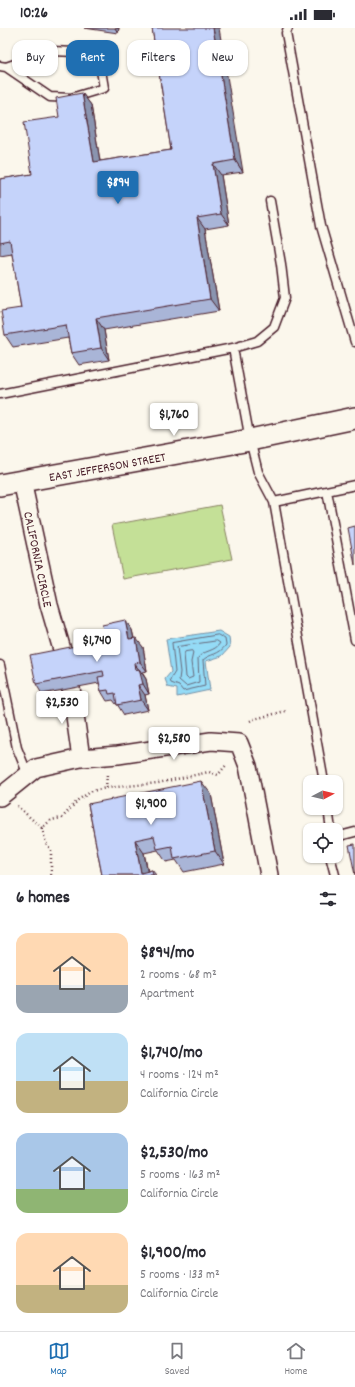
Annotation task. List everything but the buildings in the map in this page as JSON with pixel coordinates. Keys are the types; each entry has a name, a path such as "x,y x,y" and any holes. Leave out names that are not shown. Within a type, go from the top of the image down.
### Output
{"street":[{"name":"EAST JEFFERSON STREET","path":"0,485 250,440 355,418"},
{"name":"CALIFORNIA CIRCLE","path":"22,481 48,605 65,660"},
{"path":"71,688 81,758"},
{"path":"2,796 36,768 81,758 118,755 212,741 239,743 248,766 269,875"}],"lane":[{"path":"288,28 286,32 321,226 355,342"},
{"path":"52,51 98,53 104,88 71,98 50,98 3,66 52,51"},
{"path":"0,394 233,348 257,341 274,327 285,298 281,264 270,201"},
{"path":"233,348 250,440 260,478 274,502 323,775"},
{"path":"274,502 355,485"},
{"path":"327,491 355,640"},
{"path":"0,666 17,748 28,775"},
{"path":"343,835 355,832"},
{"path":"332,863 335,875"}],"path":[{"path":"250,722 254,719 286,711"},
{"path":"42,828 52,820 62,818 78,800 92,791 106,788 158,783 209,772 218,775 230,760"},
{"path":"106,788 107,769"},
{"path":"2,796 27,814 42,828 46,843 51,850 51,875"}],"green space":[{"path":"220,505 232,559 123,579 112,525"}],"water":[{"path":"219,631 229,637 230,647 222,656 206,661 210,690 177,697 177,689 168,687 165,679 171,672 166,639"}]}
